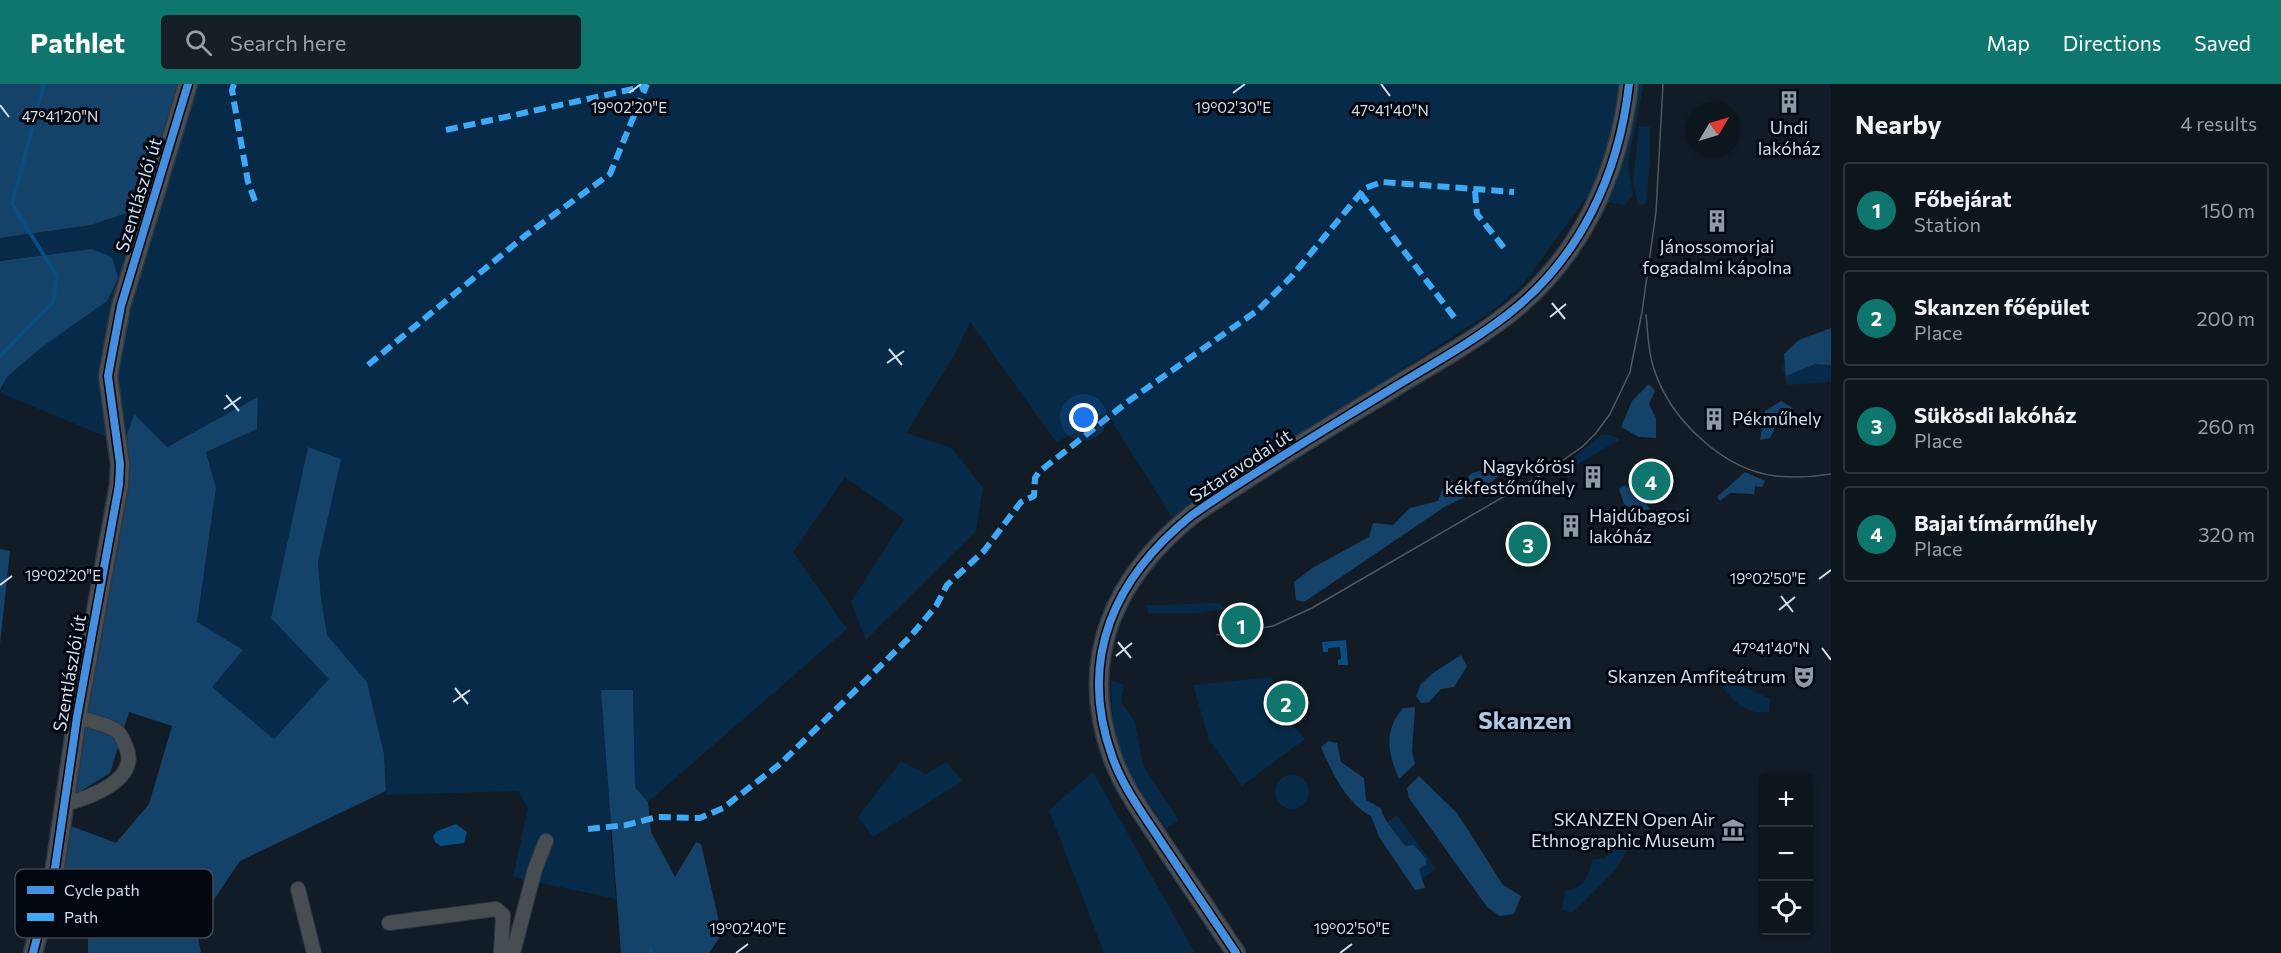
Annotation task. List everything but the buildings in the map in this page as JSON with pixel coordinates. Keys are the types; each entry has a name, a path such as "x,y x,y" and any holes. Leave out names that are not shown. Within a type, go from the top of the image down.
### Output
{"street":[{"name":"Szentlászlói út","path":"55,869 77,717 119,485 120,464 108,376 121,306 188,84"},
{"name":"Sztaravodai út","path":"1236,953 1136,804 1112,757 1101,722 1100,676 1104,646 1121,594 1164,537 1192,515 1478,336 1536,290 1569,250 1603,191 1618,146 1629,84"},
{"path":"65,804 91,798 112,785 125,770 128,751 119,733 103,724 77,717"},
{"path":"513,953 535,869 546,841"},
{"path":"298,889 314,953"},
{"path":"389,923 496,909 503,915 501,953"},
{"name":"Szentlászlói út","path":"33,953 37,938"}],"shaded area":[{"path":"0,84 183,84 163,153 130,212 91,225 0,238"},
{"path":"183,84 1644,84 1628,163 1633,195 1625,205 1585,199 1525,282 1494,310 1172,517 1106,412 1057,443 970,322 956,352 906,433 952,448 983,488 976,531 866,640 851,602 904,519 845,477 793,552 847,629 648,802 635,787 633,690 610,828 616,899 513,877 528,808 518,791 384,795 386,791 384,754 367,682 327,635 321,598 318,562 340,459 308,447 271,618 330,679 274,739 212,687 197,623 216,488 206,452 257,429 258,398 166,447 134,414 124,444 0,393 8,376 42,347 91,249 0,261 0,238 91,225 130,212 143,187"},
{"path":"1639,126 1650,127 1650,162 1646,204 1638,205 1633,181"},
{"path":"91,249 112,257 118,278 107,301 42,347 8,376 0,390 0,261"},
{"path":"1831,328 1831,365 1815,364 1786,376 1784,354 1799,340"},
{"path":"1815,355 1831,360 1831,382 1787,385 1782,365"},
{"path":"1649,384 1655,391 1649,404 1656,418 1656,438 1639,437 1621,427 1632,401"},
{"path":"258,397 257,429 206,452 216,488 197,622 243,650 212,687 274,739 329,679 271,618 308,447 341,459 318,562 321,598 327,635 367,682 384,754 386,791 240,861 213,901 213,869 63,869 71,826 116,843 149,804 172,726 129,712 110,773 73,796 124,444 134,414 167,447"},
{"path":"1781,401 1793,408 1778,421 1770,438 1760,440 1765,411"},
{"path":"1601,435 1611,435 1620,440 1561,473 1560,469"},
{"path":"1510,464 1497,478 1472,494 1446,506 1304,602 1296,600 1294,582 1314,567 1369,537 1373,523 1393,525 1410,508 1438,501 1448,475 1458,488 1472,473"},
{"path":"1745,472 1765,481 1762,487 1755,486 1754,494 1730,493 1720,501 1717,497"},
{"path":"1624,485 1636,491 1650,509 1637,512 1624,504 1619,489"},
{"path":"0,549 10,551 0,644"},
{"path":"1220,603 1225,609 1197,613 1148,613 1147,605"},
{"path":"1346,640 1348,665 1338,665 1338,660 1341,659 1340,647 1328,648 1328,652 1323,652 1322,642"},
{"path":"1461,655 1467,666 1454,687 1441,689 1429,702 1421,703 1416,696 1421,684 1433,673"},
{"path":"1272,677 1277,725 1293,724 1305,739 1242,786 1209,740 1193,685"},
{"path":"1111,680 1124,685 1121,702 1135,721 1143,765 1179,821 1166,828 1141,792 1124,760 1114,725"},
{"path":"1739,684 1770,699 1769,712 1747,710 1721,686"},
{"path":"601,690 633,690 635,787 648,802 651,832 675,877 696,842 701,844 722,934 709,953 621,953"},
{"path":"1415,707 1412,751 1415,764 1399,779 1390,751 1390,734 1403,708"},
{"path":"1328,741 1337,743 1341,762 1364,778 1366,800 1381,808 1388,823 1405,846 1414,845 1426,859 1426,864 1419,869 1425,888 1415,890 1379,837 1371,816 1354,803 1341,786 1321,747"},
{"path":"901,761 926,774 946,762 963,781 873,837 858,817"},
{"path":"1093,772 1195,953 1104,953 1049,810"},
{"path":"1292,775 1304,780 1309,792 1304,804 1292,809 1280,804 1275,792 1280,780"},
{"path":"1419,776 1457,813 1503,885 1521,896 1514,914 1500,916 1487,907 1409,798 1407,788"},
{"path":"1397,815 1436,869 1420,880 1381,827"},
{"path":"456,824 467,832 464,843 441,846 435,842 433,836 437,831"},
{"path":"1626,831 1634,837 1616,869 1572,913 1562,910 1565,891 1581,884 1589,872 1592,860 1605,858"},
{"path":"88,938 198,938 201,953 88,953"}],"waterway":[{"path":"0,356 53,302 57,276 12,204 44,84"}],"tram line":[{"path":"1217,635 1273,626 1312,608 1541,475 1582,447 1596,433 1610,414 1630,372 1642,312 1656,212 1663,84"},
{"path":"1646,315 1651,356 1662,388 1672,406 1701,439 1718,453 1756,472 1790,477 1831,474"}],"marked path":[{"path":"234,84 232,90 248,182 255,201"},
{"path":"368,365 526,235 610,174 647,84"},
{"path":"446,130 647,86"},
{"path":"588,829 626,825 657,817 700,818 723,808 780,764 910,637 936,606 947,585 984,551 1021,502 1034,496 1035,478 1039,472 1130,400 1258,310 1292,276 1365,188 1382,182 1514,192"},
{"path":"1475,191 1477,214 1505,249"},
{"path":"1360,193 1457,321"}],"cycle path":[{"path":"55,869 77,717 119,485 120,464 108,376 121,306 188,84"},
{"path":"1236,953 1134,801 1112,756 1102,720 1099,686 1102,653 1110,622 1124,593 1142,565 1165,539 1192,515 1293,449 1467,343 1494,325 1533,293 1575,241 1592,212 1616,150 1629,84"},
{"path":"33,953 37,938"}],"place":[{"name":"Undi lakóház","path":"1789,102"},
{"name":"Jánossomorjai fogadalmi kápolna","path":"1717,221"},
{"name":"Pékműhely","path":"1714,419"},
{"name":"Nagykőrösi kékfestőműhely","path":"1593,477"},
{"name":"Bajai tímárműhely","path":"1651,481"},
{"name":"Hajdúbagosi lakóház","path":"1571,526"},
{"name":"Sükösdi lakóház","path":"1528,544"},
{"name":"Főbejárat","path":"1241,625"},
{"name":"Skanzen Amfiteátrum","path":"1804,677"},
{"name":"Skanzen főépület","path":"1286,703"},
{"name":"SKANZEN Open Air Ethnographic Museum","path":"1733,830"}],"district":[{"name":"Skanzen","path":"1525,721"}]}
